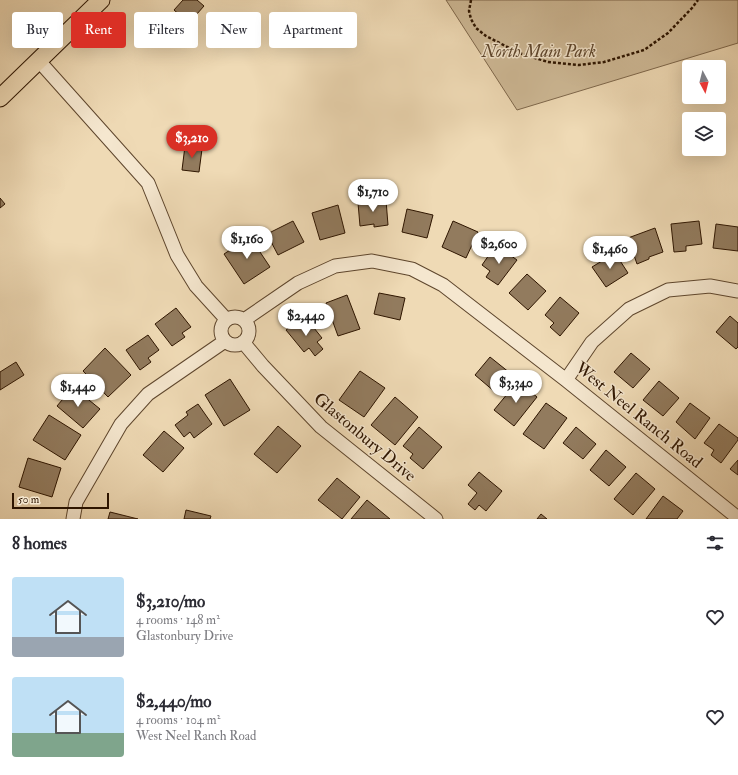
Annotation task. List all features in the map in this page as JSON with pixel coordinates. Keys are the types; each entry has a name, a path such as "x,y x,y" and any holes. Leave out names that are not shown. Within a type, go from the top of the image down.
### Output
{"main road":[{"path":"0,98 101,0"}],"street":[{"path":"39,61 148,183 177,255 196,286 226,319"},
{"name":"West Neel Ranch Road","path":"244,320 298,283 335,266 372,261 412,269 443,285 566,380 738,518"},
{"path":"566,380 592,342 629,309 668,290 710,286 738,291"},
{"path":"235,316 244,320 249,329 243,342 234,345 225,341 220,332 222,323 226,319 235,316"},
{"path":"73,519 76,502 121,424 148,394 225,341"},
{"name":"Glastonbury Drive","path":"243,342 262,366 321,427 436,519"}],"path":[{"path":"471,0 469,11 471,19 476,28 486,36 519,53 548,62 579,65 604,62 644,50 668,33 698,0"}],"green space":[{"name":"North Main Park","path":"446,0 738,0 738,43 517,110"}],"building":[{"path":"183,0 197,0 204,6 198,13 176,12 174,10"},
{"path":"185,146 202,149 199,172 182,170"},
{"path":"0,198 5,204 0,208"},
{"path":"386,200 388,225 374,227 374,224 360,226 358,203"},
{"path":"338,205 345,233 320,240 312,213"},
{"path":"407,209 433,215 427,238 402,232"},
{"path":"293,221 304,242 278,255 267,234"},
{"path":"453,221 478,232 466,258 442,247"},
{"path":"699,221 702,244 686,246 686,251 674,252 671,224"},
{"path":"716,224 738,227 738,251 713,248"},
{"path":"655,228 663,252 649,257 649,259 637,264 628,238"},
{"path":"250,237 270,267 244,284 224,254"},
{"path":"496,245 517,260 498,285 486,277 490,271 482,265"},
{"path":"615,253 628,273 606,287 592,267"},
{"path":"527,274 546,291 528,310 509,293"},
{"path":"379,293 405,298 400,320 374,314"},
{"path":"347,295 360,329 338,336 326,303"},
{"path":"560,297 579,313 560,336 550,327 554,323 545,315"},
{"path":"176,308 191,327 182,333 185,337 172,346 155,324"},
{"path":"730,316 738,323 738,347 736,349 716,332"},
{"path":"306,318 322,338 317,342 323,349 315,356 309,348 304,352 286,330 294,324 296,327"},
{"path":"148,335 159,350 148,358 151,362 140,370 126,350"},
{"path":"105,348 131,375 108,397 83,371"},
{"path":"631,353 650,369 633,388 614,372"},
{"path":"490,357 510,373 495,392 475,375"},
{"path":"16,362 24,375 0,390 0,372"},
{"path":"360,371 385,388 364,417 339,400"},
{"path":"230,379 250,410 224,426 205,395"},
{"path":"518,381 537,397 514,426 494,410"},
{"path":"659,381 679,398 663,416 643,400"},
{"path":"73,387 100,409 83,428 57,406"},
{"path":"395,397 418,417 395,445 371,425"},
{"path":"546,403 567,418 544,449 523,434"},
{"path":"690,403 710,418 695,439 676,422"},
{"path":"198,404 212,424 194,438 190,432 184,437 175,425 188,415 186,412"},
{"path":"49,415 81,435 65,460 33,440"},
{"path":"719,424 738,438 721,463 711,455 714,450 704,443"},
{"path":"278,426 301,446 277,473 254,454"},
{"path":"419,427 442,447 423,469 410,458 413,454 403,446"},
{"path":"576,427 596,444 583,459 563,443"},
{"path":"164,431 184,448 163,472 143,455"},
{"path":"606,450 626,467 609,486 590,470"},
{"path":"28,458 61,468 52,497 19,487"},
{"path":"738,460 738,475 730,469"},
{"path":"479,472 502,491 486,511 479,505 475,510 468,504 477,493 468,485"},
{"path":"636,473 655,489 633,515 614,499"},
{"path":"337,478 360,497 342,519 318,500"},
{"path":"663,496 683,511 677,519 646,519"},
{"path":"367,500 390,519 351,519"},
{"path":"186,510 211,516 210,519 184,519"},
{"path":"110,512 138,519 108,519"},
{"path":"541,514 547,519 537,519"}]}
